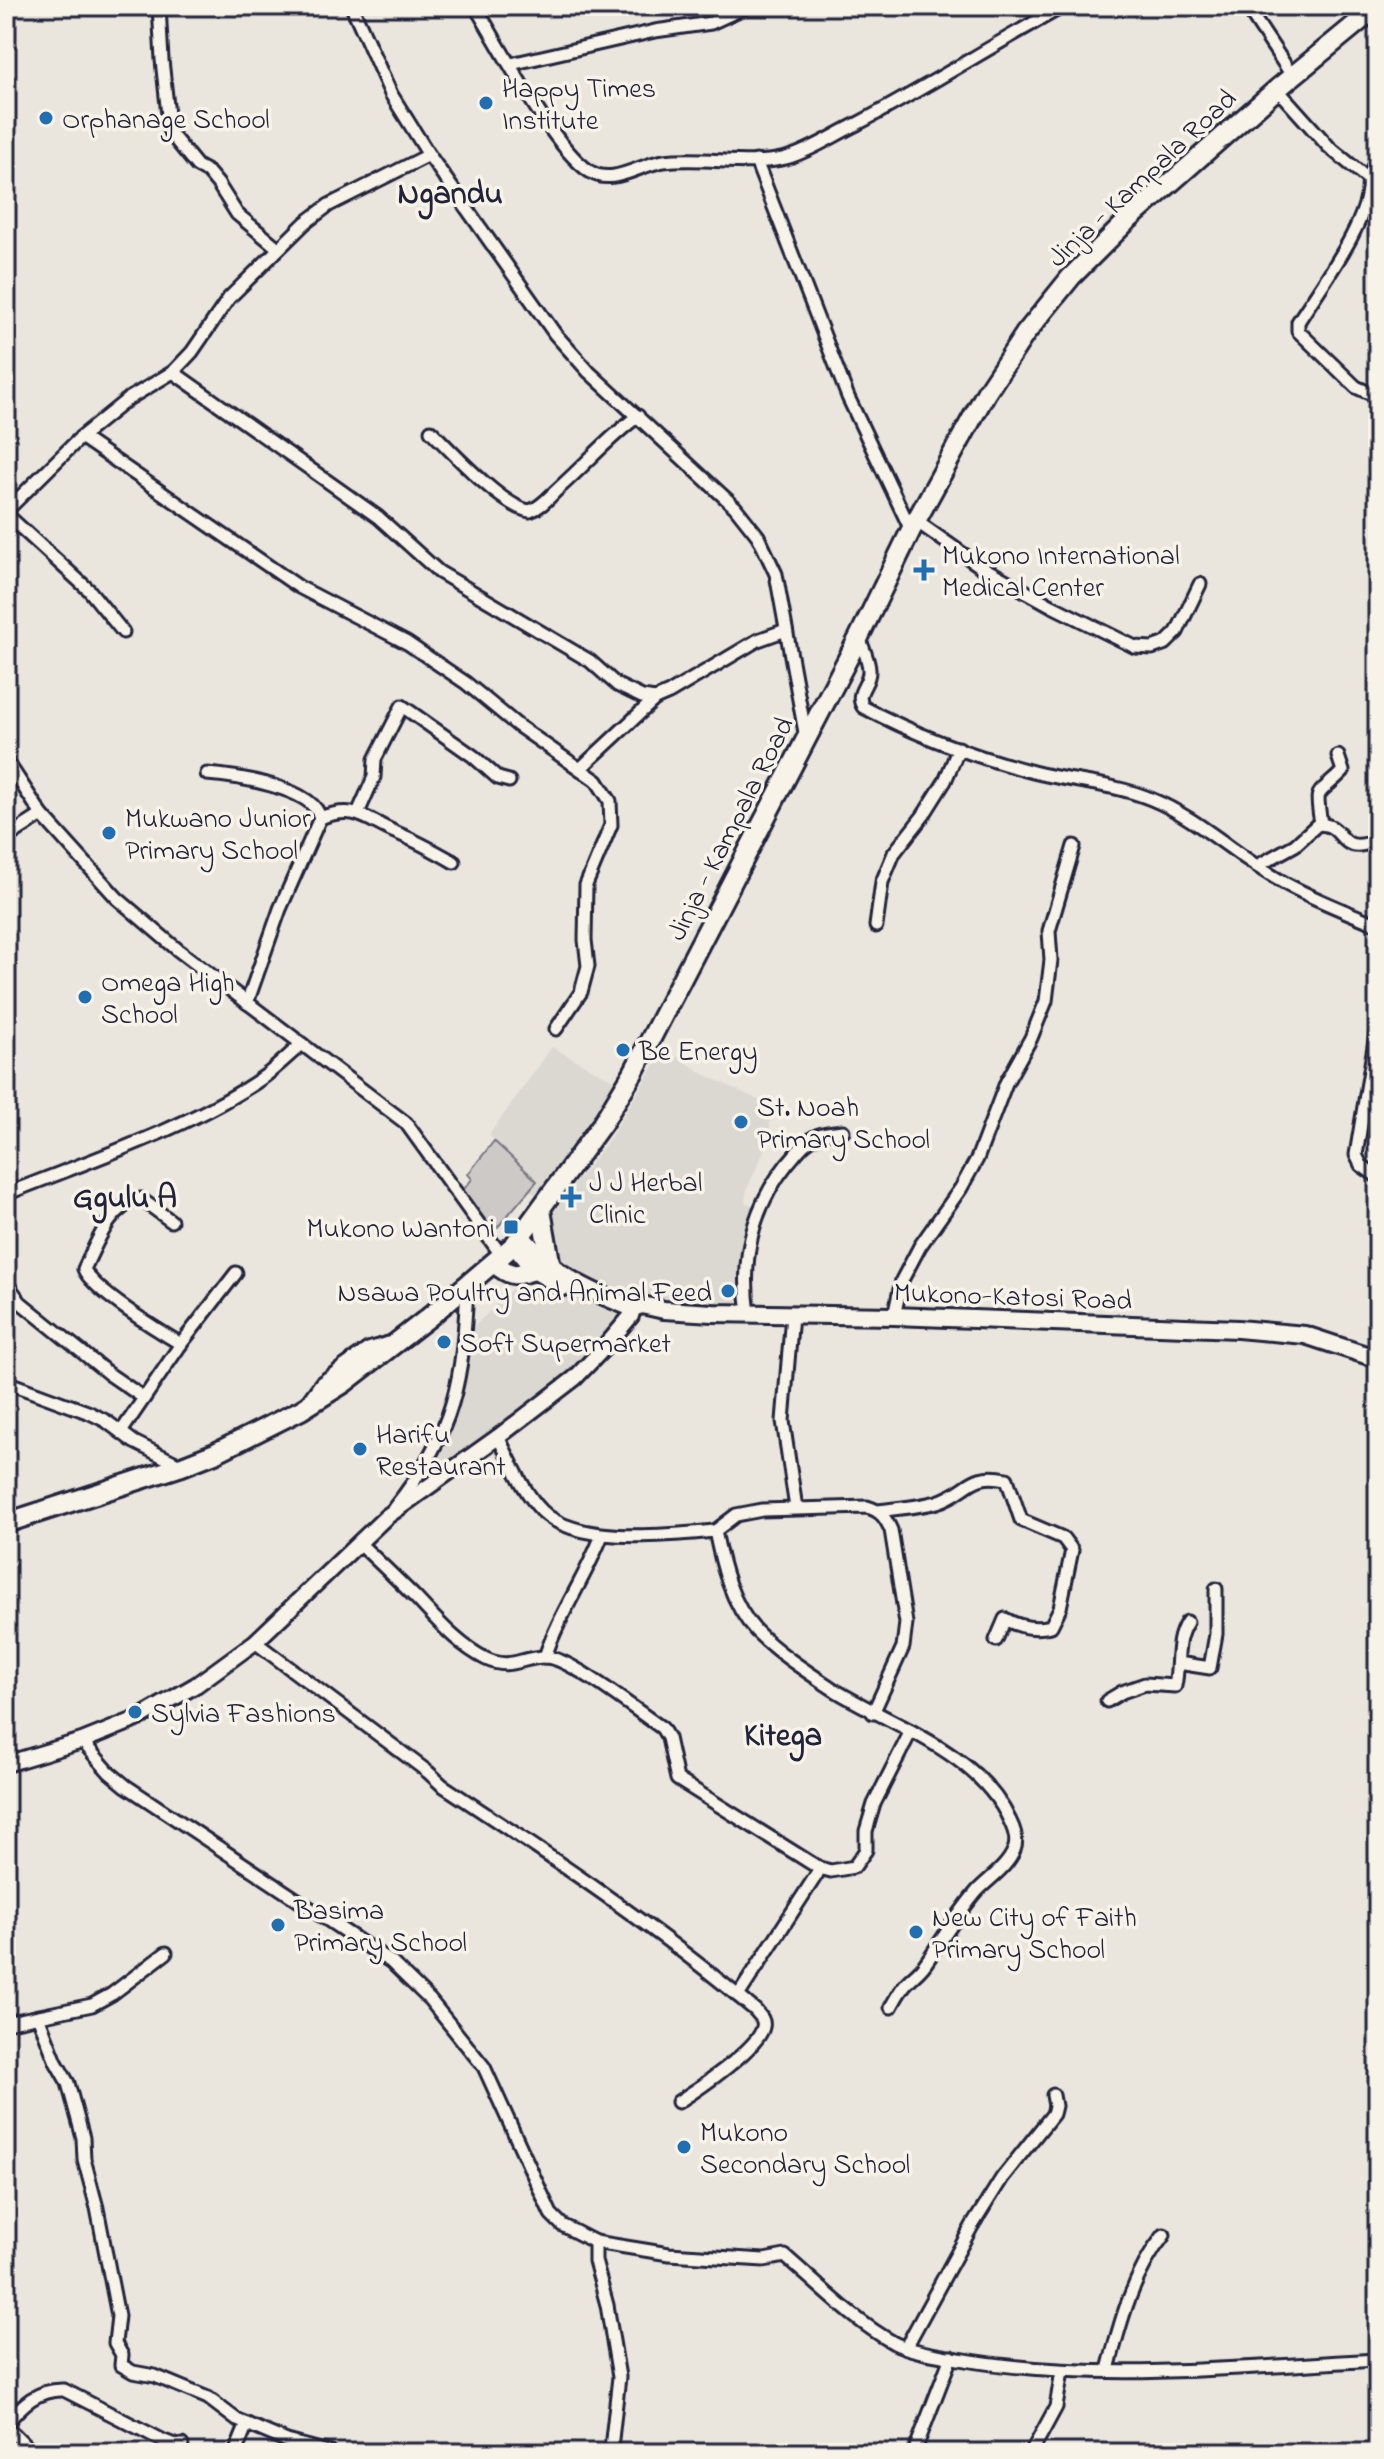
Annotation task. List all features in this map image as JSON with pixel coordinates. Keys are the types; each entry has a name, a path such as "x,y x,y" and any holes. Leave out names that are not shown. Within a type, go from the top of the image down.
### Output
{"highway":[{"name":"Jinja - Kampala Road","path":"6,1523 182,1466 301,1410 344,1383 404,1338 508,1250 541,1210 602,1124 633,1073 859,637 913,526 986,393 1025,334 1071,277 1126,222 1277,89 1378,6"},
{"path":"508,1250 508,1274 542,1268 541,1210"}],"main road":[{"name":"Mukono-Katosi Road","path":"508,1250 542,1268 589,1301 609,1310 894,1316 1271,1332 1305,1335 1377,1355"}],"street":[{"path":"159,6 170,133 197,166 208,172 218,184 237,214 278,248"},
{"path":"475,6 551,128 574,158 590,172 603,177 620,175 652,163 680,159 756,161 788,157 884,110 1064,6"},
{"path":"511,64 655,31 711,23 748,6"},
{"path":"1246,6 1293,77"},
{"path":"354,7 391,94 429,155 555,334 589,372 735,507 758,536 776,574 806,739"},
{"path":"1277,89 1329,147 1368,179"},
{"path":"123,632 89,590 6,512 81,437 128,399 173,372 192,352 229,298 305,223 329,205 429,155"},
{"path":"1378,156 1368,179 1369,188 1357,228 1298,322 1299,335 1356,387 1378,397"},
{"path":"756,161 848,397 913,526 1066,614 1135,647 1152,648 1166,643 1177,632 1200,584"},
{"path":"173,372 378,517 439,572 590,661 617,685 642,697 655,699"},
{"path":"431,431 513,505 530,511 537,509 618,430 638,416"},
{"path":"81,437 277,573 407,643 597,781 610,801 611,825 586,885 588,966 581,992 556,1029"},
{"path":"581,768 655,699 758,640 786,630"},
{"path":"859,637 869,671 860,693 859,701 863,707 959,748 1036,773 1120,788 1154,800 1201,827 1280,881 1378,925"},
{"path":"358,813 374,777 375,759 402,706 473,756 498,778 509,781"},
{"path":"876,926 882,882 894,853 945,781 959,748"},
{"path":"1321,824 1315,799 1318,792 1343,771 1338,756"},
{"path":"6,760 42,815 117,898 247,1003 406,1123 446,1182 508,1250"},
{"path":"207,774 240,776 274,786 308,802 318,809 320,818 284,899 247,1003"},
{"path":"320,818 335,812 367,815 399,834 419,840 454,862"},
{"path":"6,838 42,815"},
{"path":"1257,866 1295,845 1321,824"},
{"path":"1321,824 1331,827 1354,846 1378,840"},
{"path":"894,1316 902,1280 920,1246 961,1188 977,1159 1006,1083 1031,1038 1046,1001 1051,960 1049,931 1074,846"},
{"path":"1378,1022 1356,1155 1361,1165 1378,1177"},
{"path":"6,1194 189,1119 266,1075 302,1044"},
{"path":"749,1314 745,1292 746,1259 755,1219 766,1195 804,1144 820,1135 843,1131"},
{"path":"171,1221 141,1199 134,1200 112,1217 84,1269 87,1277 109,1296 181,1344"},
{"path":"121,1432 181,1344 236,1273"},
{"path":"6,1282 20,1302 109,1374 144,1398"},
{"path":"386,1517 428,1461 447,1419 464,1350 467,1286"},
{"path":"6,1764 82,1741 137,1719 196,1685 255,1642 386,1517 575,1378 635,1310"},
{"path":"792,1315 783,1421 796,1508"},
{"path":"6,1382 90,1413 134,1442 182,1466"},
{"path":"498,1437 541,1511 552,1520 602,1535 715,1531 736,1515 762,1510 867,1507 879,1511 933,1503 955,1496 975,1478 990,1475 1007,1479 1021,1520 1063,1538 1072,1550 1060,1608 1051,1626 1038,1629 1005,1619 996,1640"},
{"path":"873,1713 903,1647 906,1623 891,1530 879,1511"},
{"path":"715,1531 723,1568 735,1599 753,1627 779,1653 873,1713 911,1731 964,1764 990,1788 1006,1812 1016,1838 1015,1849 1005,1864 978,1890 923,1967 903,1986 891,2007"},
{"path":"545,1657 554,1633 593,1560 602,1535"},
{"path":"359,1543 460,1643 482,1657 495,1663 512,1664 545,1657 563,1662 662,1728 668,1738 677,1779 819,1868 844,1870 854,1867 866,1850 866,1831 874,1804 911,1731"},
{"path":"1178,1663 1210,1668 1216,1634 1216,1589"},
{"path":"1107,1701 1145,1684 1175,1686 1179,1641 1187,1622"},
{"path":"255,1642 442,1785 558,1861 695,1961 763,2019 763,2027 756,2039 723,2071 678,2102"},
{"path":"82,1741 126,1786 391,1962 425,1994 489,2075 555,2220 595,2242 669,2254 764,2260 785,2256 855,2317 894,2343 951,2357 1062,2371 1378,2360"},
{"path":"738,1996 819,1868"},
{"path":"6,2023 92,2005 112,1994 166,1953"},
{"path":"38,2016 68,2083 83,2138 84,2159 118,2316 115,2343 122,2355 121,2365 208,2398 237,2420 287,2441 332,2453"},
{"path":"906,2347 1002,2178 1053,2114 1053,2095"},
{"path":"1108,2370 1130,2291 1148,2255 1164,2235"},
{"path":"595,2242 595,2261 607,2305 619,2377 613,2453"},
{"path":"914,2453 951,2357"},
{"path":"1031,2453 1056,2407 1062,2371"},
{"path":"6,2424 21,2405 46,2389 64,2390 164,2441 182,2445"},
{"path":"235,2453 247,2424"},
{"path":"6,2431 14,2434 33,2453"}],"shaded area":[{"path":"552,1047 622,1085 545,1195 538,1196 529,1190 537,1181 489,1135"},
{"path":"664,1049 704,1074 771,1106 769,1140 747,1189 745,1202 756,1207 748,1231 736,1316 674,1311 589,1290 533,1246 542,1226 608,1141"},
{"path":"494,1141 537,1181 497,1228 485,1236 476,1232 457,1198 472,1179 468,1174"},
{"path":"527,1273 550,1288 630,1316 570,1381 399,1506 440,1441 465,1336"}],"place":[{"name":"Happy Times Institute","path":"486,103"},
{"name":"Orphanage School","path":"46,118"},
{"name":"Mukono International Medical Center","path":"924,570"},
{"name":"Mukwano Junior Primary School","path":"109,833"},
{"name":"Omega High School","path":"85,997"},
{"name":"Be Energy","path":"623,1050"},
{"name":"St. Noah Primary School","path":"741,1122"},
{"name":"J J Herbal Clinic","path":"571,1197"},
{"name":"Mukono Wantoni","path":"511,1227"},
{"name":"Nsawa Poultry and Animal Feed","path":"728,1291"},
{"name":"Soft Supermarket","path":"444,1342"},
{"name":"Harifu Restaurant","path":"360,1449"},
{"name":"Sylvia Fashions","path":"135,1712"},
{"name":"Basima Primary School","path":"278,1925"},
{"name":"New City of Faith Primary School","path":"916,1932"},
{"name":"Mukono Secondary School","path":"684,2147"}],"district":[{"name":"Ngandu","path":"450,192"},
{"name":"Ggulu A","path":"125,1196"},
{"name":"Kitega","path":"783,1734"}]}
